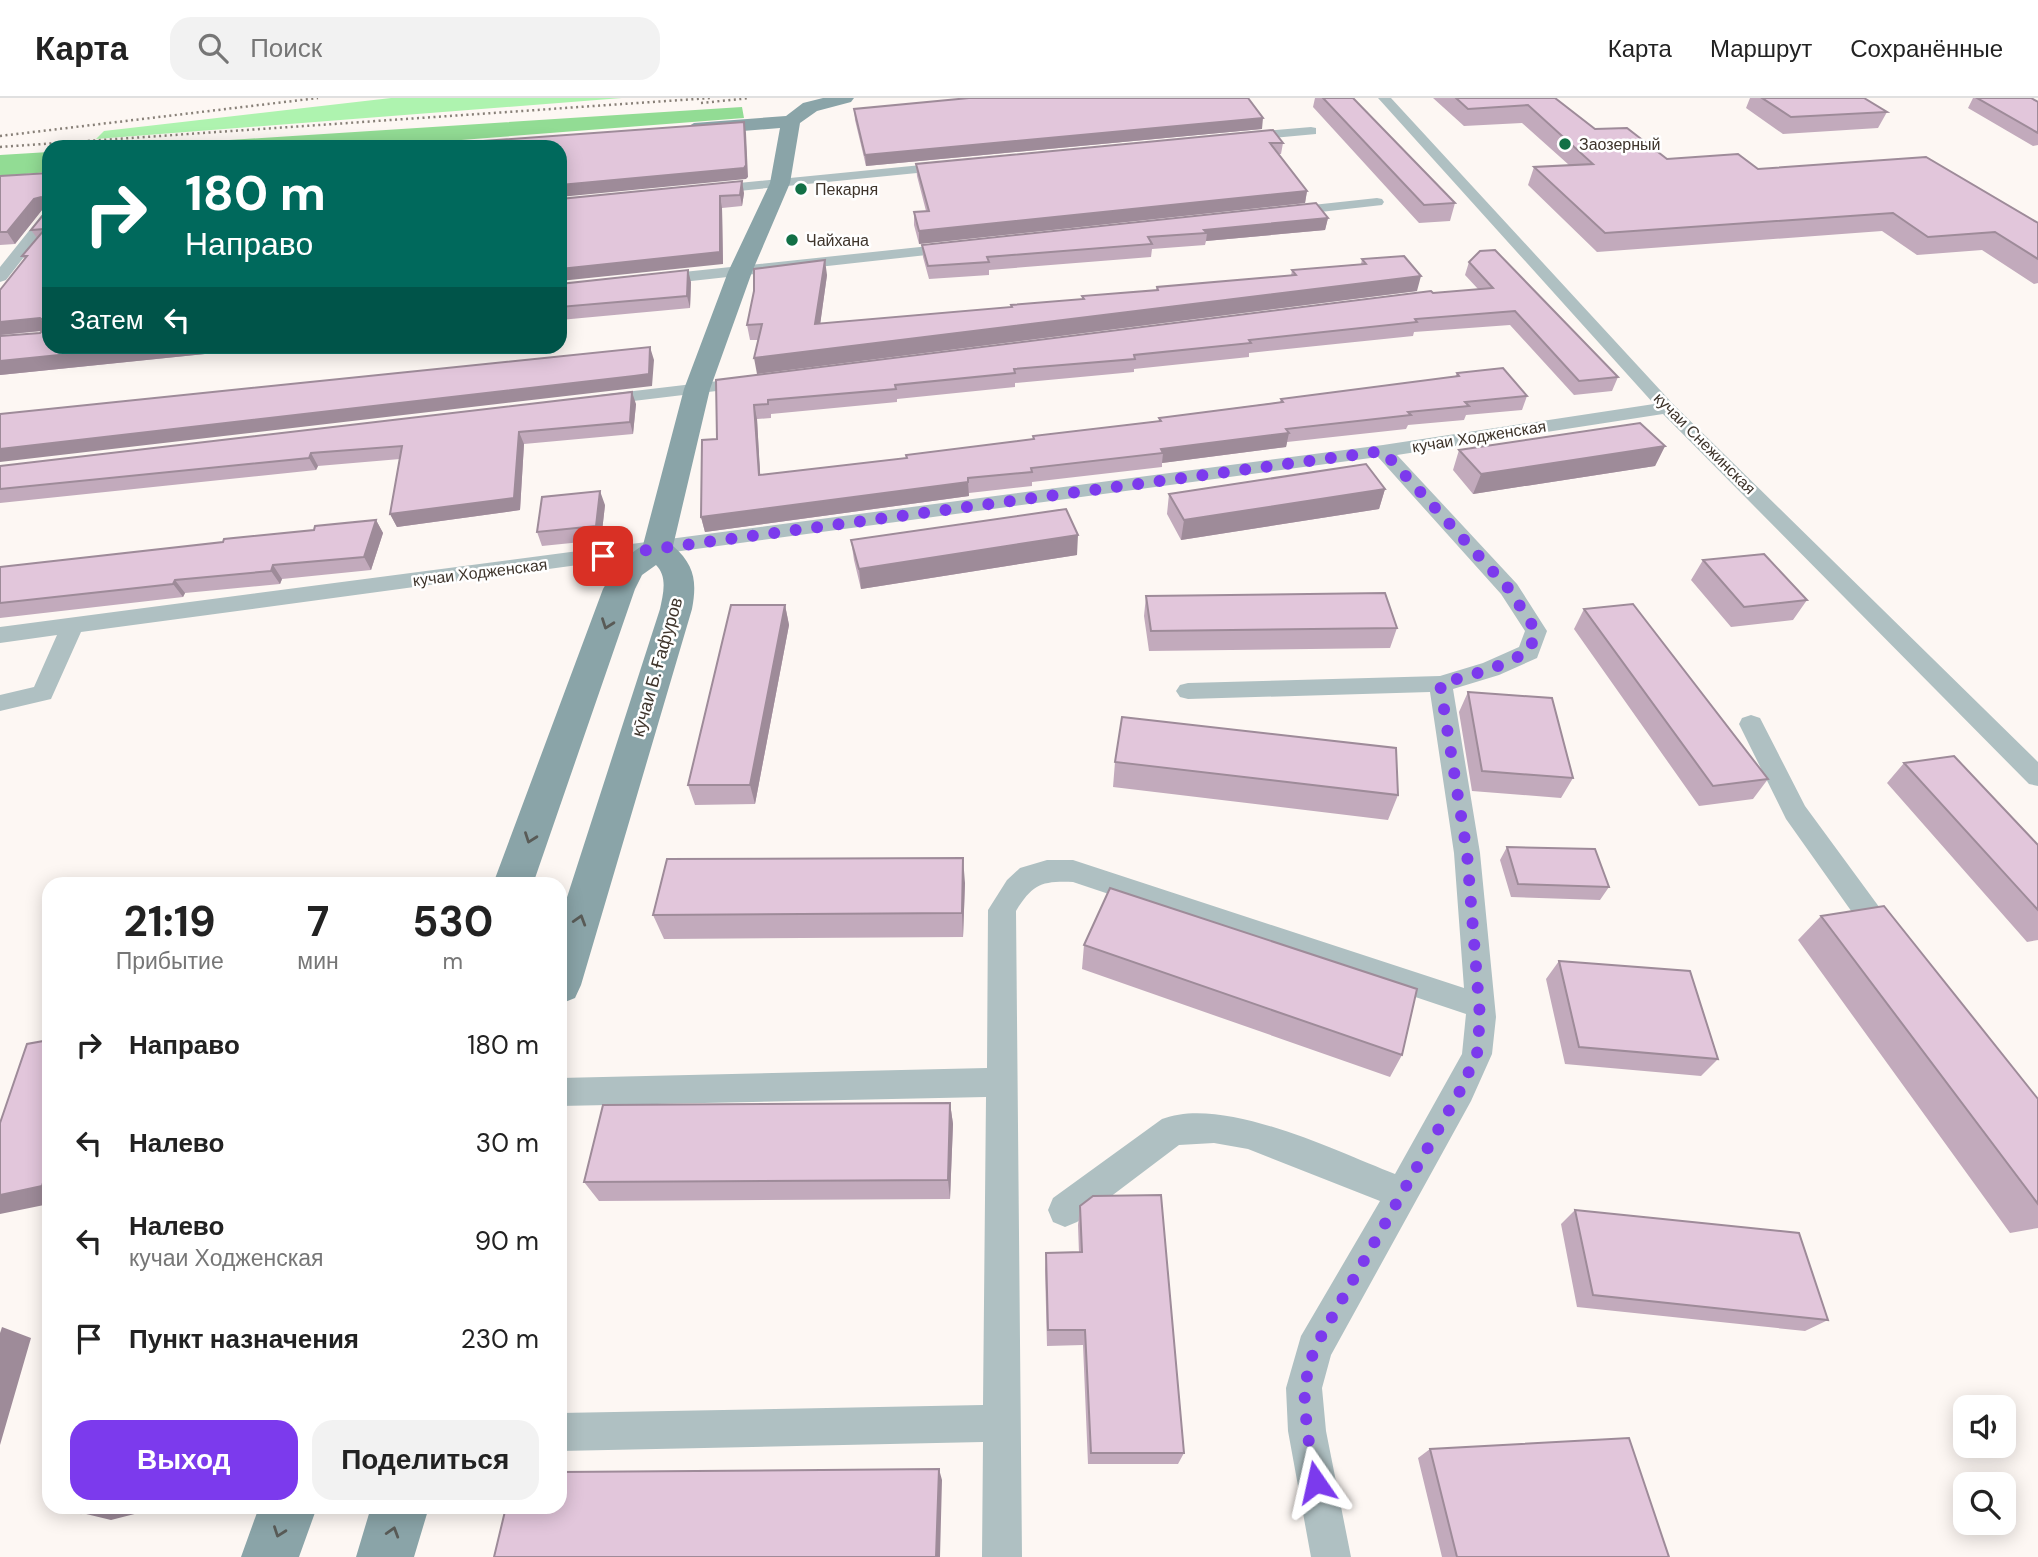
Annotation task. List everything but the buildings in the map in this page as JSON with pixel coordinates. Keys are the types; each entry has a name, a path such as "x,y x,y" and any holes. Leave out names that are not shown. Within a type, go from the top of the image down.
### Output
{"main road":[{"path":"669,131 791,121 810,107 845,98"},
{"path":"516,877 619,589 630,569 657,549 697,389 740,272 780,184 791,121"},
{"name":"кӯчаи Б. Ғафуров","path":"567,962 676,608 681,582 675,564 657,549"},
{"path":"270,1557 285,1514"},
{"path":"385,1557 399,1514"}],"street":[{"name":"кучаи Снежинская","path":"1384,98 1667,408 2038,777"},
{"path":"1229,139 1311,131"},
{"path":"698,191 971,164"},
{"path":"1266,214 1377,202"},
{"path":"0,277 42,224"},
{"path":"0,249 42,246"},
{"path":"643,281 976,246"},
{"path":"588,402 766,380"},
{"name":"кучаи Ходженская","path":"0,635 1383,451 1667,408"},
{"path":"1188,691 1440,684 1491,669 1529,652 1536,631 1509,589 1383,451"},
{"path":"0,703 43,693 72,626"},
{"path":"1331,1557 1307,1431 1304,1388 1314,1349 1460,1091 1477,1054 1480,1006 1467,853 1440,684"},
{"path":"1751,724 1795,812 1900,955"},
{"path":"1003,1557 1002,910 1016,887 1041,870 1073,871 1480,1006"},
{"path":"567,1092 1002,1082"},
{"path":"1065,1210 1173,1130 1214,1128 1248,1134 1402,1193"},
{"path":"567,1432 1002,1423"}],"green space":[{"path":"391,98 622,98 96,139 104,131"},
{"path":"742,107 744,118 460,140 230,140"},
{"path":"42,152 42,173 0,176 0,155"}],"railway":[{"path":"0,136 318,98"},
{"path":"101,140 710,98"},
{"path":"701,103 750,98"},
{"path":"0,147 42,144"}],"place":[{"name":"Заозерный","path":"1565,144"},
{"name":"Пекарня","path":"801,189"},
{"name":"Чайхана","path":"792,240"}],"route":[{"path":"603,556 1383,451 1509,589 1536,631 1529,652 1491,669 1440,684 1467,853 1480,1006 1477,1054 1460,1091 1314,1349 1304,1388 1307,1431 1316,1482"}]}
